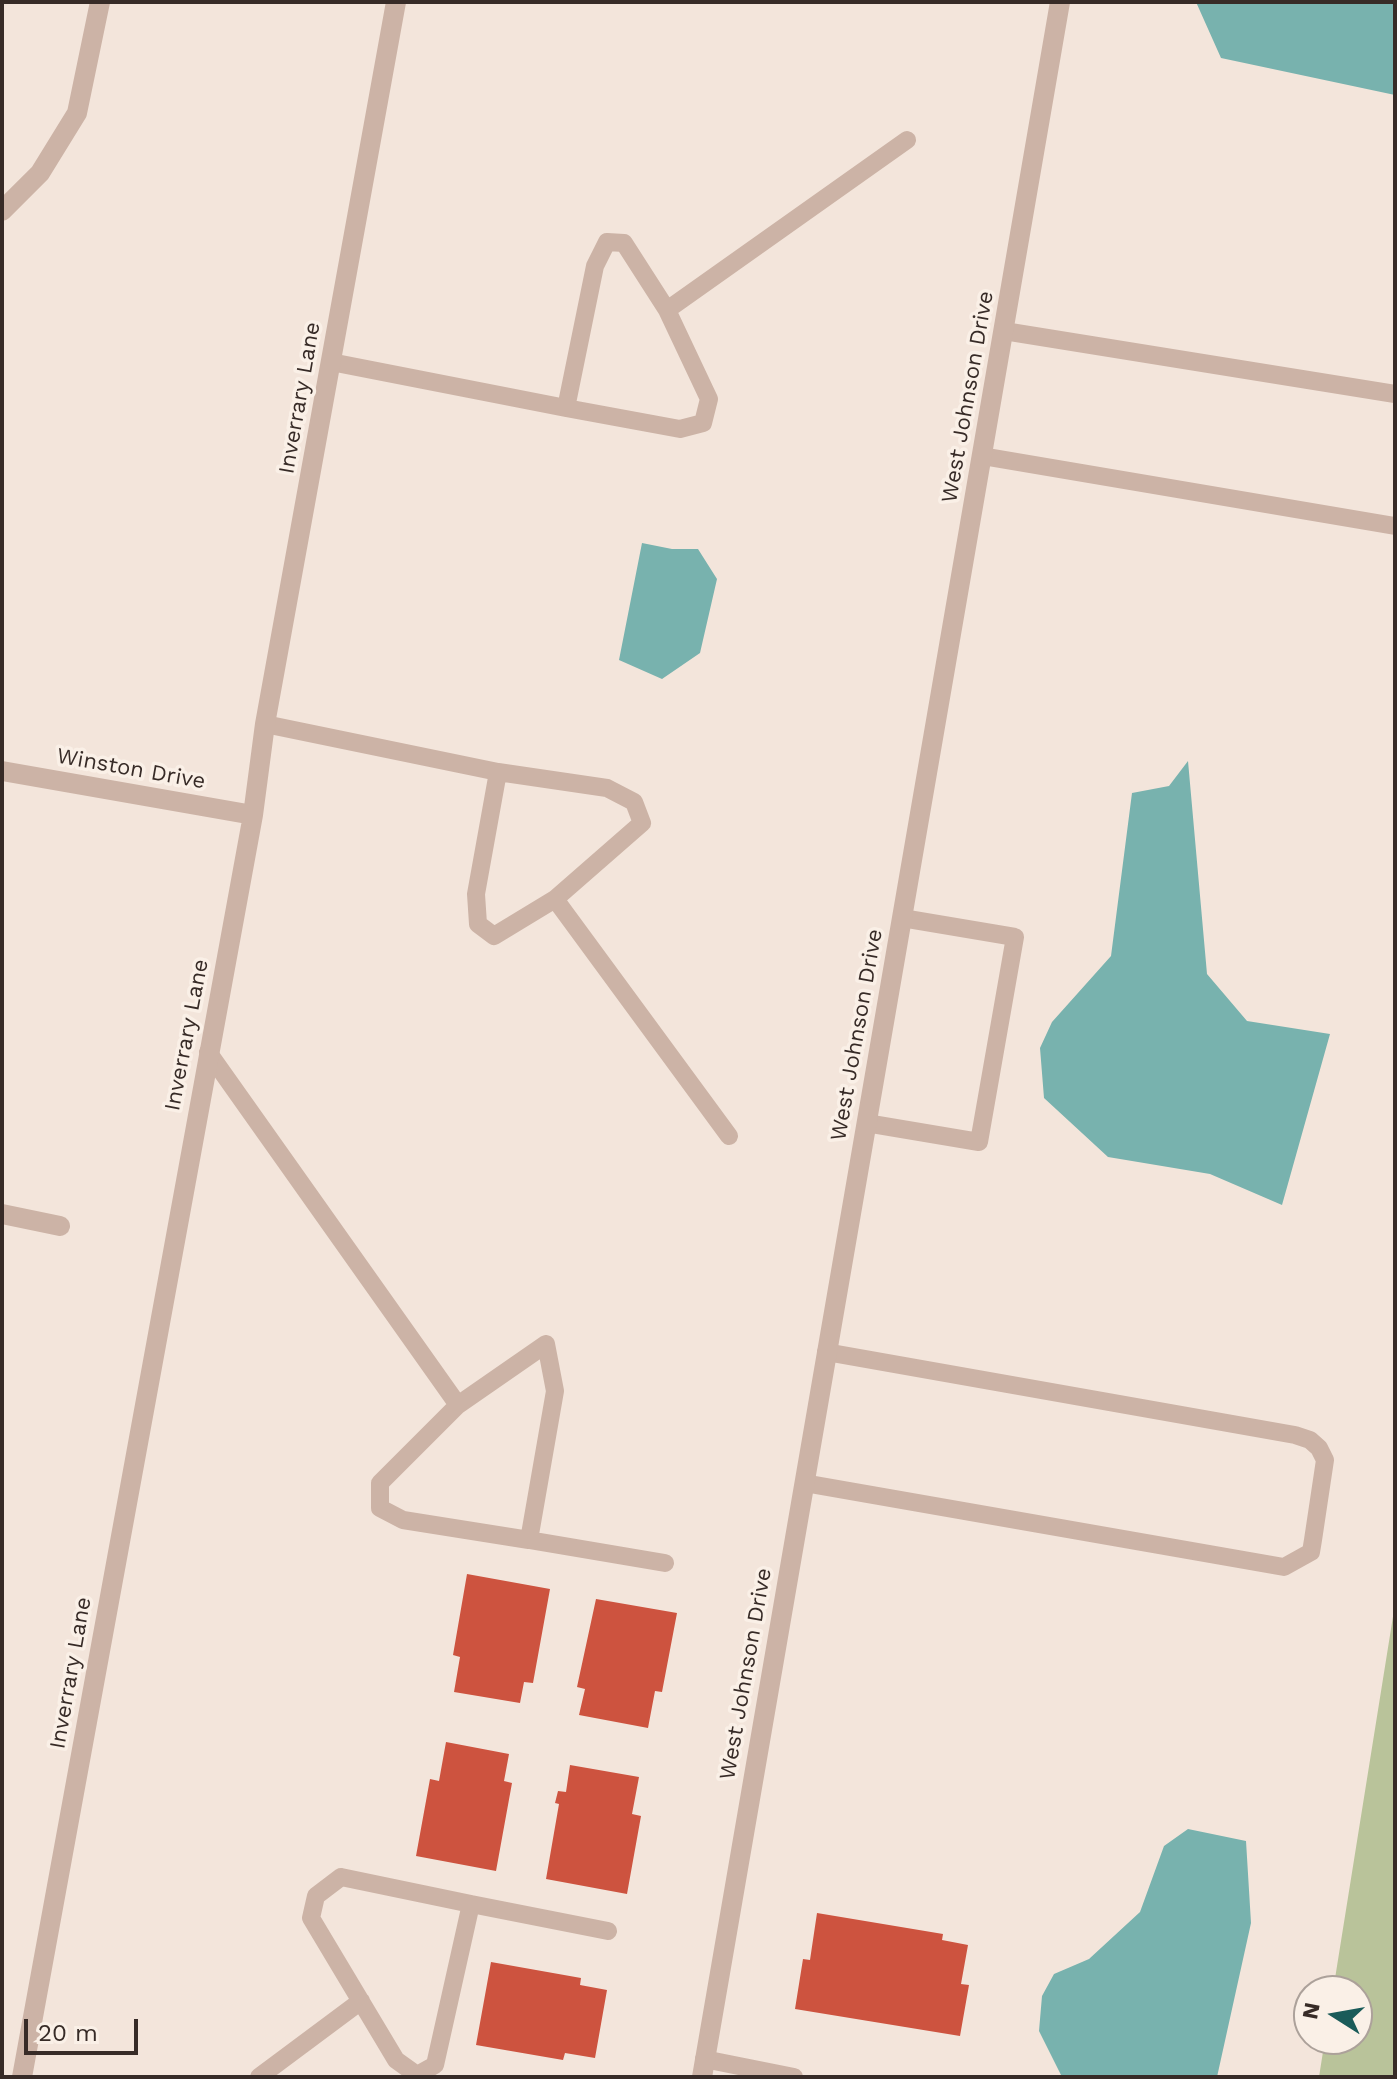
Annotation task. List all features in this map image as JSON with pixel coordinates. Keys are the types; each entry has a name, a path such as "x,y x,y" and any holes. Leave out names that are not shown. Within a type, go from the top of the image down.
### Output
{"street":[{"path":"2,211 40,173 77,113 100,2"},
{"name":"Inverrary Lane","path":"22,2077 253,815 265,724 396,2"},
{"name":"West Johnson Drive","path":"703,2068 1060,2"},
{"name":"Winston Drive","path":"2,771 253,815"},
{"path":"2,1214 60,1226"}],"lane":[{"path":"667,310 907,140"},
{"path":"331,362 566,408 680,429 703,423 709,399 667,310 624,243 607,242 595,266 566,408"},
{"path":"1004,331 1395,394"},
{"path":"982,456 1395,526"},
{"path":"265,724 498,772 607,788 634,802 642,823 555,899 494,936 478,924 476,894 498,772"},
{"path":"555,899 729,1136"},
{"path":"866,1123 979,1142 1015,937 902,918"},
{"path":"208,1052 458,1405"},
{"path":"529,1540 555,1391 546,1344 458,1405 380,1483 380,1508 403,1520 665,1563"},
{"path":"804,1483 1284,1567 1311,1552 1325,1460 1310,1440 826,1352"},
{"path":"471,1904 435,2065 417,2075 396,2060 311,1918 316,1896 341,1877 608,1931"},
{"path":"259,2077 361,2001"},
{"path":"703,2068 794,2077"}],"green space":[{"path":"1395,1604 1395,2077 1319,2077 1322,2055 1373,2055 1373,1975 1336,1975"}],"water":[{"path":"1196,2 1395,2 1395,95 1221,58"},
{"path":"642,543 672,549 698,549 717,579 700,653 662,679 619,660"},
{"path":"1188,761 1207,974 1247,1021 1330,1034 1282,1205 1210,1174 1108,1157 1044,1098 1040,1048 1052,1022 1111,956 1132,793 1169,786"},
{"path":"1188,1829 1246,1841 1251,1923 1217,2077 1062,2077 1039,2031 1042,1996 1054,1974 1089,1959 1140,1912 1164,1846"}],"building":[{"path":"467,1574 550,1589 533,1683 524,1682 520,1703 454,1692 460,1657 453,1655"},
{"path":"596,1599 677,1613 662,1692 655,1691 648,1728 579,1715 585,1689 577,1687"},
{"path":"446,1742 509,1754 504,1781 512,1783 496,1871 416,1856 430,1779 439,1781"},
{"path":"570,1765 639,1777 632,1814 641,1816 627,1894 546,1879 559,1804 555,1803 558,1791 566,1792"},
{"path":"817,1913 943,1934 942,1940 968,1945 961,1984 969,1985 960,2036 795,2009 803,1959 810,1960"},
{"path":"491,1962 581,1978 580,1985 607,1990 595,2058 565,2053 563,2060 476,2045"}]}
